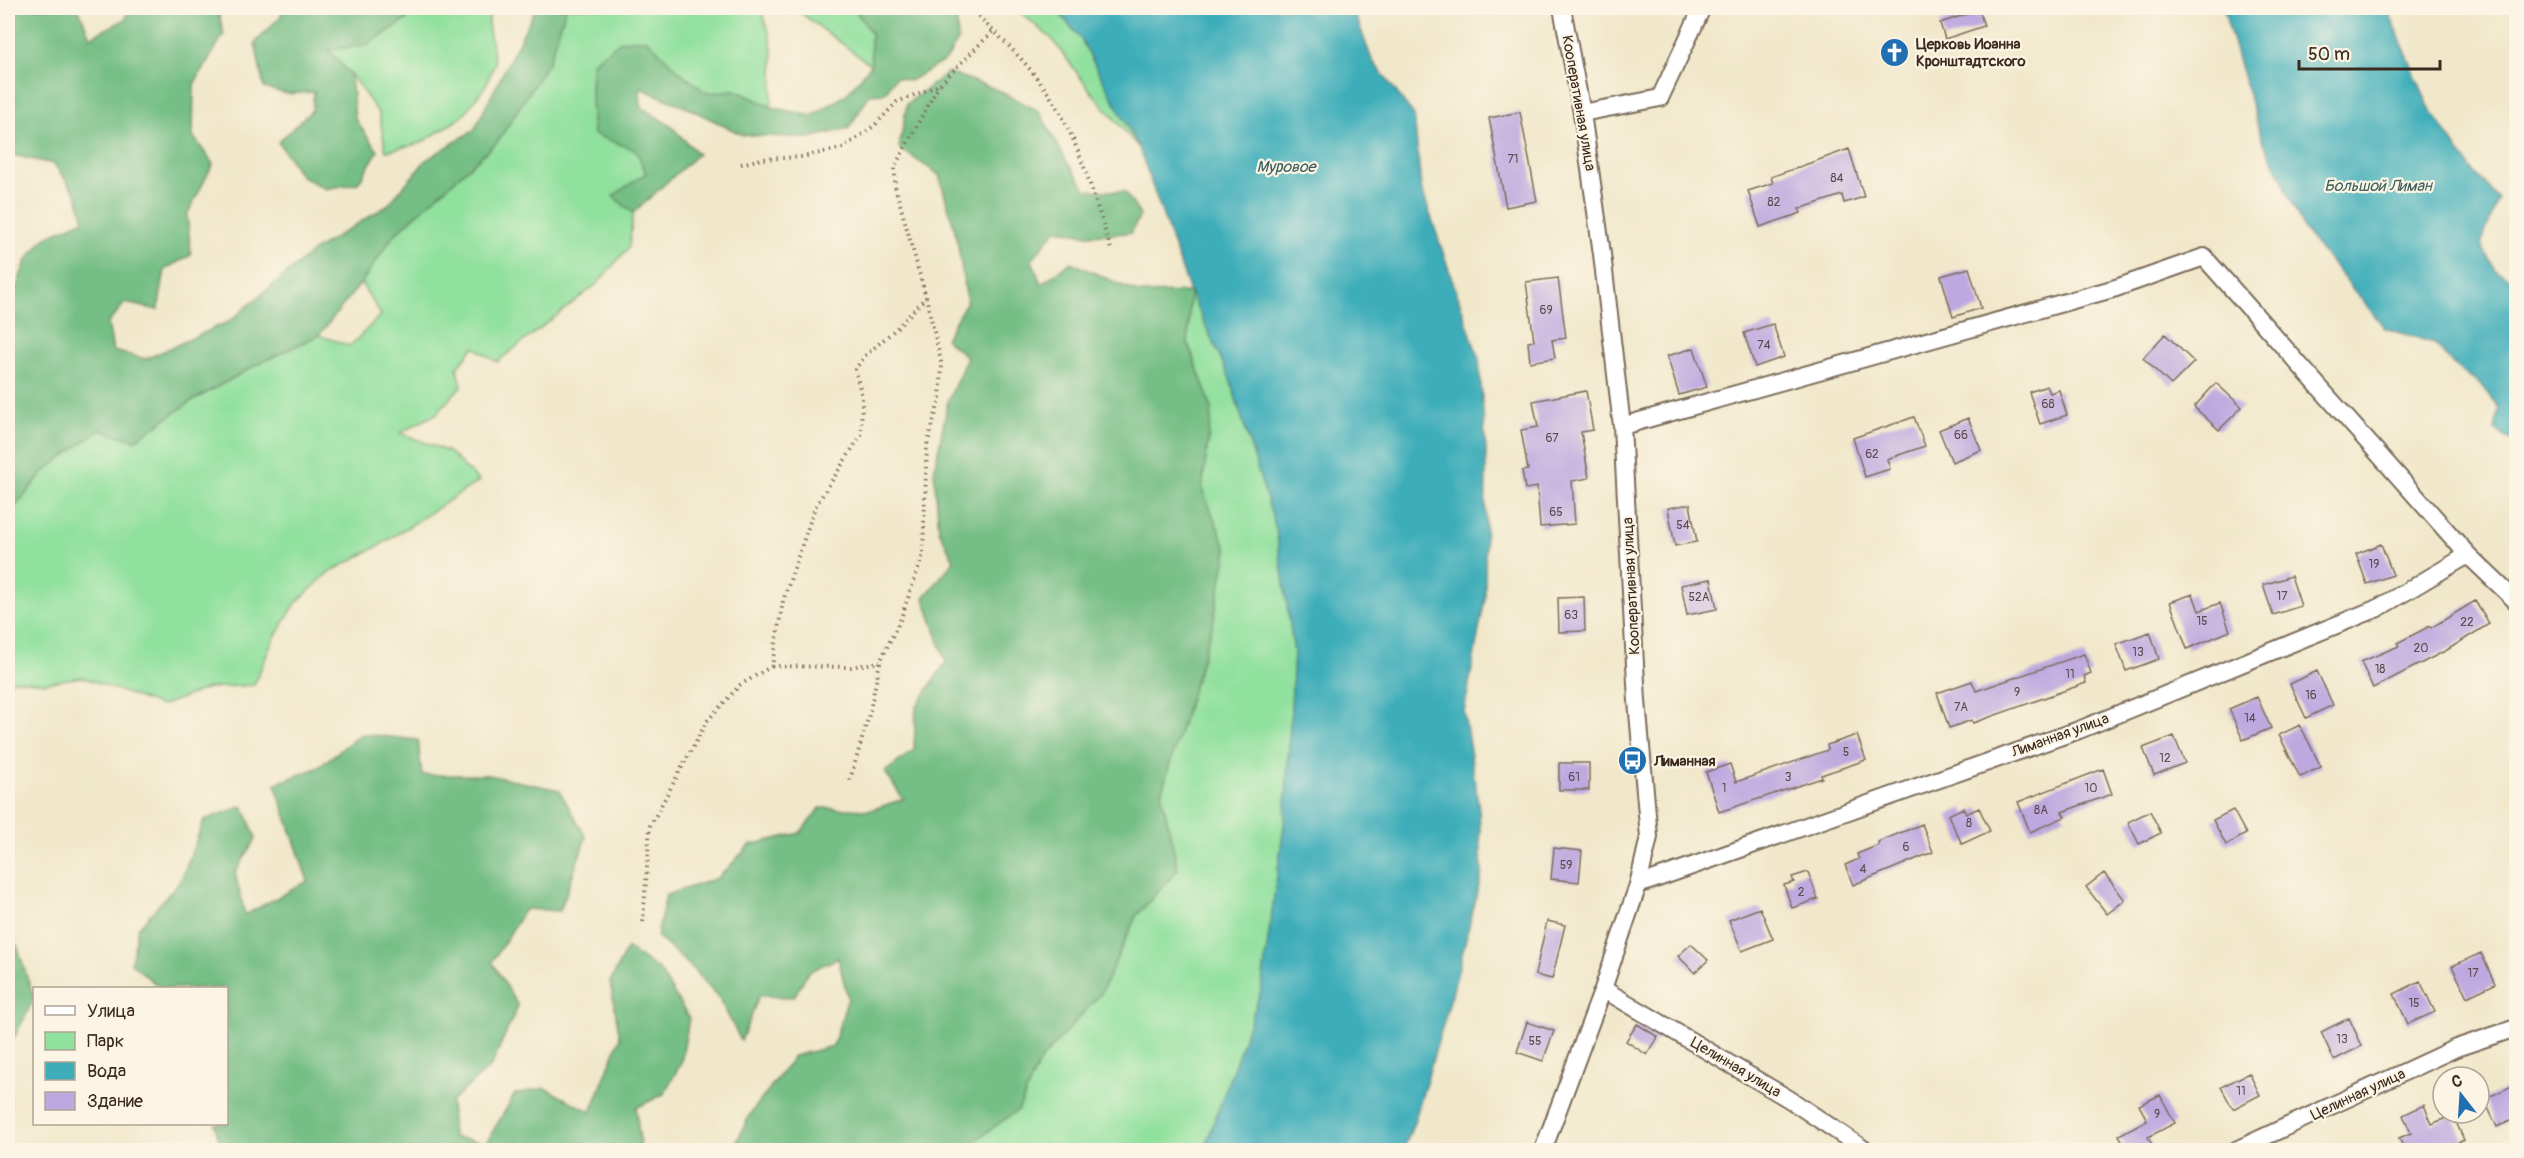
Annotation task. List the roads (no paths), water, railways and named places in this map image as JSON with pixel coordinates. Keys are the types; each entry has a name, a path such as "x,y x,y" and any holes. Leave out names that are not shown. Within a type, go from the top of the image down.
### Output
{"street":[{"name":"Кооперативная улица","path":"1543,1150 1603,989 1638,885 1649,837 1637,701 1622,426 1602,254 1582,113 1562,8"},
{"path":"1582,113 1660,98 1702,8"},
{"path":"1622,426 2116,288 2204,256 2468,555 2517,601"},
{"name":"Лиманная улица","path":"1638,885 2079,730 2378,608 2468,555"},
{"name":"Целинная улица","path":"1603,989 1789,1099 1865,1150"},
{"name":"Целинная улица","path":"2236,1150 2456,1048 2517,1028"}],"water":[{"name":"Муровое","path":"1055,8 1353,8 1372,60 1414,115 1421,187 1479,359 1486,451 1485,598 1464,712 1479,808 1482,874 1452,994 1414,1123 1403,1150 1204,1150 1261,991 1285,818 1294,653 1276,529 1230,379 1190,292 1139,148 1081,39"},
{"name":"Большой Лиман","path":"2223,8 2387,8 2429,107 2468,165 2498,199 2481,244 2495,270 2516,281 2516,441 2506,438 2495,430 2499,408 2480,384 2455,366 2434,343 2385,328 2304,230 2279,172 2262,140"}],"place":[{"name":"Церковь Иоанна Кронштадтского","path":"1895,53"},
{"name":"Лиманная","path":"1633,761"}]}
